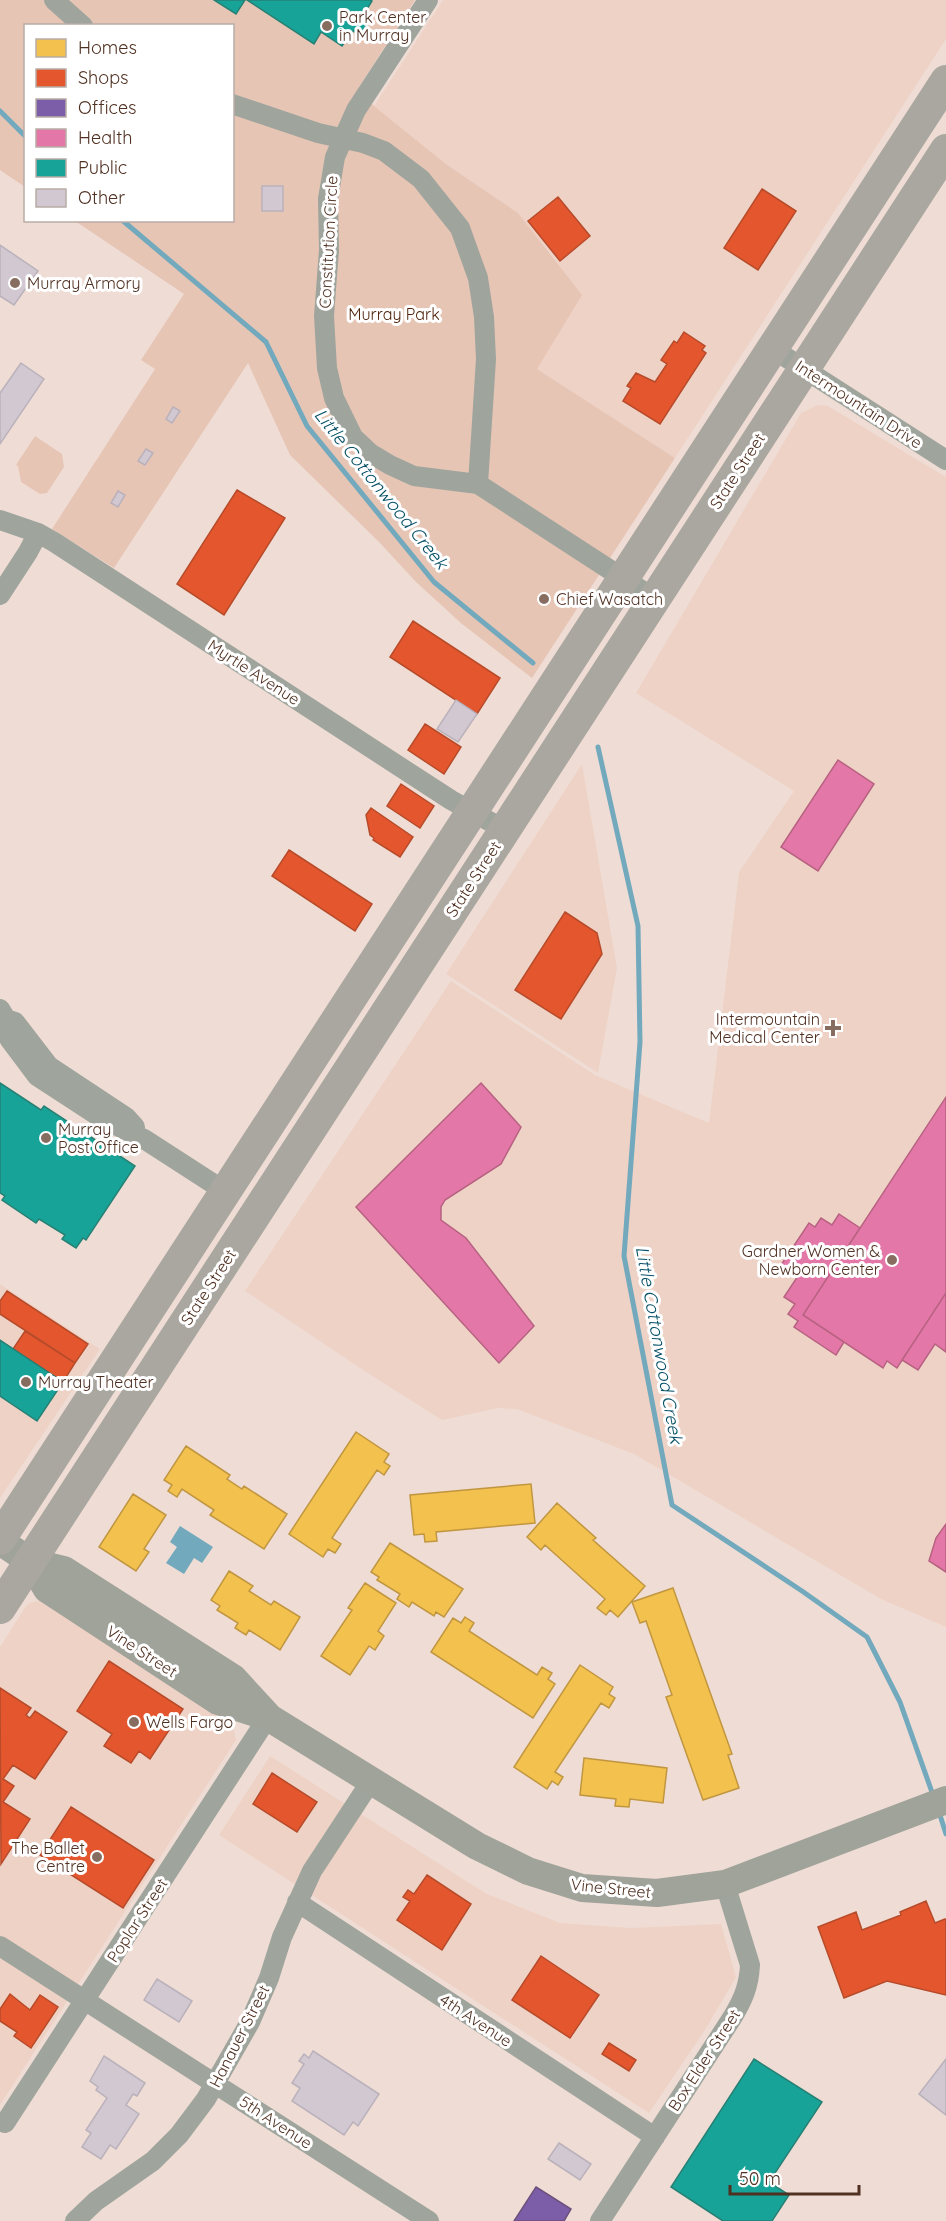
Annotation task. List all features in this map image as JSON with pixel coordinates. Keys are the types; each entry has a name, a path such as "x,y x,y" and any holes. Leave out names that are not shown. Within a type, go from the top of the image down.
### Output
{"main road":[{"path":"0,1540 946,81"},
{"name":"State Street","path":"0,1608 946,150"}],"street":[{"path":"54,0 81,24"},
{"name":"Constitution Circle","path":"428,0 356,110 335,157 328,199 329,250 324,316 327,368 334,398 353,437 370,453 414,476 478,484 655,599"},
{"path":"234,105 318,134 342,138 384,151 421,179 460,228 478,278 484,317 486,359 478,484"},
{"name":"Intermountain Drive","path":"773,349 946,460"},
{"name":"Myrtle Avenue","path":"0,520 38,533 451,800 505,830"},
{"path":"0,595 38,533"},
{"path":"3,1014 15,1022 49,1066 126,1117 144,1138 226,1192"},
{"name":"Vine Street","path":"0,1540 31,1562 64,1570 233,1678 268,1717 477,1846 528,1871 582,1888 657,1893 725,1884 946,1800"},
{"name":"Poplar Street","path":"5,2123 268,1717"},
{"name":"Hanauer Street","path":"75,2221 96,2201 153,2161 179,2135 216,2083 250,2022 297,1902 312,1871 371,1781"},
{"name":"Box Elder Street","path":"600,2221 732,2018 746,1992 750,1965 725,1884"},
{"name":"4th Avenue","path":"297,1902 655,2137"},
{"name":"5th Avenue","path":"0,1947 429,2221"}],"shaded area":[{"path":"443,0 946,0 946,39 675,458 537,369 518,213 446,164 374,106"},
{"name":"Intermountain Medical Center","path":"818,405 828,406 946,477 946,1627 881,1599 634,1454 517,1409 498,1408 442,1420 245,1291 451,981 595,1075 709,1123 739,872 794,791 636,693 801,413"},
{"path":"582,764 617,968 598,1073 446,974"},
{"path":"0,1284 100,1349 0,1498"},
{"path":"40,1600 49,1603 232,1723 236,1740 0,2105 0,1647 26,1606"},
{"path":"270,1756 485,1893 560,1923 631,1928 721,1924 736,1977 705,2030 649,2113 219,1835"}],"green space":[{"name":"Murray Park","path":"0,0 415,0 359,87 374,106 446,164 518,213 582,295 537,369 675,458 532,678 462,624 416,582 379,542 290,455 248,363 114,568 52,529 155,369 141,360 184,294 76,222 234,222 234,24 24,24 24,186 0,170"},
{"path":"35,436 62,454 64,467 47,493 40,494 21,482 16,465"}],"water":[{"path":"180,1526 213,1547 202,1563 194,1558 184,1574 166,1563 177,1547 170,1542"}],"building: Homes":[{"path":"356,1432 389,1454 384,1462 390,1466 384,1475 377,1470 332,1538 341,1544 335,1553 328,1549 323,1557 289,1534"},
{"path":"186,1446 230,1475 227,1479 242,1489 244,1486 287,1514 264,1549 210,1515 214,1510 182,1489 177,1497 168,1491 172,1485 164,1480"},
{"path":"531,1484 535,1523 436,1532 437,1541 425,1542 424,1534 414,1535 410,1495"},
{"path":"133,1494 166,1515 144,1549 149,1552 136,1571 99,1547"},
{"path":"557,1503 596,1538 593,1540 645,1586 618,1617 610,1610 606,1615 597,1608 605,1599 545,1545 541,1550 527,1537"},
{"path":"390,1543 463,1589 444,1617 436,1612 434,1616 412,1602 409,1607 397,1599 400,1594 377,1580 379,1577 371,1572"},
{"path":"229,1571 253,1586 249,1591 271,1605 274,1601 300,1617 280,1650 249,1630 246,1635 235,1628 238,1623 217,1610 220,1606 211,1600"},
{"path":"365,1583 396,1603 378,1631 384,1636 375,1650 369,1646 350,1675 321,1656 352,1610 348,1608"},
{"path":"673,1588 732,1754 728,1755 739,1788 703,1800 666,1697 672,1695 646,1621 640,1623 632,1602"},
{"path":"465,1617 474,1623 469,1631 537,1675 542,1667 552,1673 548,1679 555,1684 533,1718 431,1652 453,1618 461,1623"},
{"path":"580,1665 613,1687 609,1694 615,1698 609,1708 601,1703 555,1772 563,1777 558,1785 552,1781 547,1789 514,1767"},
{"path":"584,1758 667,1768 663,1803 630,1799 629,1807 615,1806 616,1799 580,1795"}],"building: Shops":[{"path":"762,189 796,211 758,270 724,248"},
{"path":"558,197 590,236 560,261 528,221"},
{"path":"684,332 705,346 702,350 706,353 660,424 623,401 631,388 627,386 636,373 655,382 667,364 661,360 674,341 677,343"},
{"path":"237,490 285,518 224,615 177,584"},
{"path":"413,621 500,678 477,714 390,657"},
{"path":"425,724 461,747 444,774 408,750"},
{"path":"401,784 434,806 420,828 387,806"},
{"path":"371,808 413,837 400,857 373,840 374,838 370,835 366,815"},
{"path":"289,850 372,904 355,931 272,876"},
{"path":"565,912 597,933 602,954 561,1019 515,990"},
{"path":"7,1291 88,1344 75,1363 0,1314 0,1301"},
{"path":"25,1331 75,1363 63,1382 13,1349"},
{"name":"Wells Fargo","path":"109,1661 183,1709 150,1759 139,1751 131,1763 104,1746 112,1734 77,1711"},
{"path":"0,1688 31,1708 26,1715 30,1718 35,1711 67,1732 35,1779 13,1765 3,1779 14,1786 3,1802 30,1819 1,1864"},
{"path":"272,1773 317,1802 297,1832 253,1804"},
{"name":"The Ballet Centre","path":"71,1807 154,1860 123,1908 40,1855"},
{"path":"427,1875 471,1904 442,1950 397,1920 410,1901 403,1897 408,1890 414,1894"},
{"path":"926,1901 935,1923 945,1919 946,1921 946,1995 887,1981 844,1998 818,1927 856,1912 862,1930 901,1915 900,1912"},
{"path":"541,1956 599,1995 570,2038 512,2000"},
{"path":"10,1994 30,2010 40,1995 58,2007 31,2048 14,2036 17,2032 0,2021 0,2009"},
{"path":"609,2043 636,2060 629,2071 602,2054"}],"building: Offices":[{"path":"536,2187 571,2209 564,2221 514,2221"}],"building: Health":[{"path":"838,760 874,784 818,871 781,847"},
{"path":"481,1083 521,1127 501,1164 445,1200 441,1207 441,1220 466,1238 534,1326 499,1363 356,1207"},
{"name":"Gardner Women & Newborn Center","path":"946,1097 946,1293 897,1368 887,1361 883,1368 803,1315"},
{"path":"839,1214 860,1228 803,1315 844,1342 836,1355 794,1327 798,1321 788,1314 795,1304 784,1297 798,1276 781,1265 809,1223 815,1227 821,1218 832,1225"},
{"path":"946,1293 946,1352 935,1344 918,1370 902,1360"},
{"path":"946,1524 946,1572 929,1561 936,1538"}],"building: Public":[{"path":"214,0 245,0 236,14"},
{"name":"Park Center in Murray","path":"247,0 372,1 362,17 369,22 360,35 353,31 342,46 321,32 314,44"},
{"name":"Murray Post Office","path":"0,1083 41,1110 44,1106 135,1166 86,1240 83,1238 76,1248 62,1239 65,1235 39,1219 36,1223 2,1200 5,1196 0,1193"},
{"path":"0,1340 63,1382 37,1421 0,1396"},
{"path":"754,2059 822,2102 769,2182 789,2195 772,2221 723,2221 671,2187"}],"building: Other":[{"path":"262,186 283,186 283,211 262,211"},
{"name":"Murray Armory","path":"0,245 38,271 14,305 0,296"},
{"path":"21,363 44,379 0,444 0,393"},
{"path":"173,407 180,411 172,423 166,419"},
{"path":"146,449 153,453 145,465 138,461"},
{"path":"118,491 125,495 118,507 111,503"},
{"path":"456,700 477,714 458,742 437,729"},
{"path":"157,1979 192,2001 179,2022 144,2000"},
{"path":"313,2051 379,2094 358,2126 353,2122 344,2135 292,2101 300,2088 292,2083 304,2064 299,2061 304,2054 309,2058"},
{"path":"104,2056 145,2083 137,2096 133,2094 126,2105 139,2114 116,2149 110,2145 101,2159 82,2147 91,2133 86,2130 107,2098 96,2090 98,2087 90,2081"},
{"path":"946,2059 946,2115 919,2094"},
{"path":"559,2143 591,2164 580,2180 548,2159"}],"waterway":[{"name":"Little Cottonwood Creek","path":"0,111 24,135"},
{"name":"Little Cottonwood Creek","path":"124,222 266,342 307,426 434,582 533,663"},
{"name":"Little Cottonwood Creek","path":"598,747 638,926 640,1042 624,1256 672,1505 867,1637 900,1702 933,1795"},
{"name":"Little Cottonwood Creek","path":"939,1812 946,1834"}],"place":[{"name":"Park Center in Murray","path":"327,26"},
{"name":"Murray Armory","path":"15,283"},
{"name":"Chief Wasatch","path":"544,599"},
{"name":"Intermountain Medical Center","path":"833,1028"},
{"name":"Murray Post Office","path":"46,1138"},
{"name":"Gardner Women & Newborn Center","path":"892,1260"},
{"name":"Murray Theater","path":"26,1382"},
{"name":"Wells Fargo","path":"134,1722"},
{"name":"The Ballet Centre","path":"97,1857"}]}
